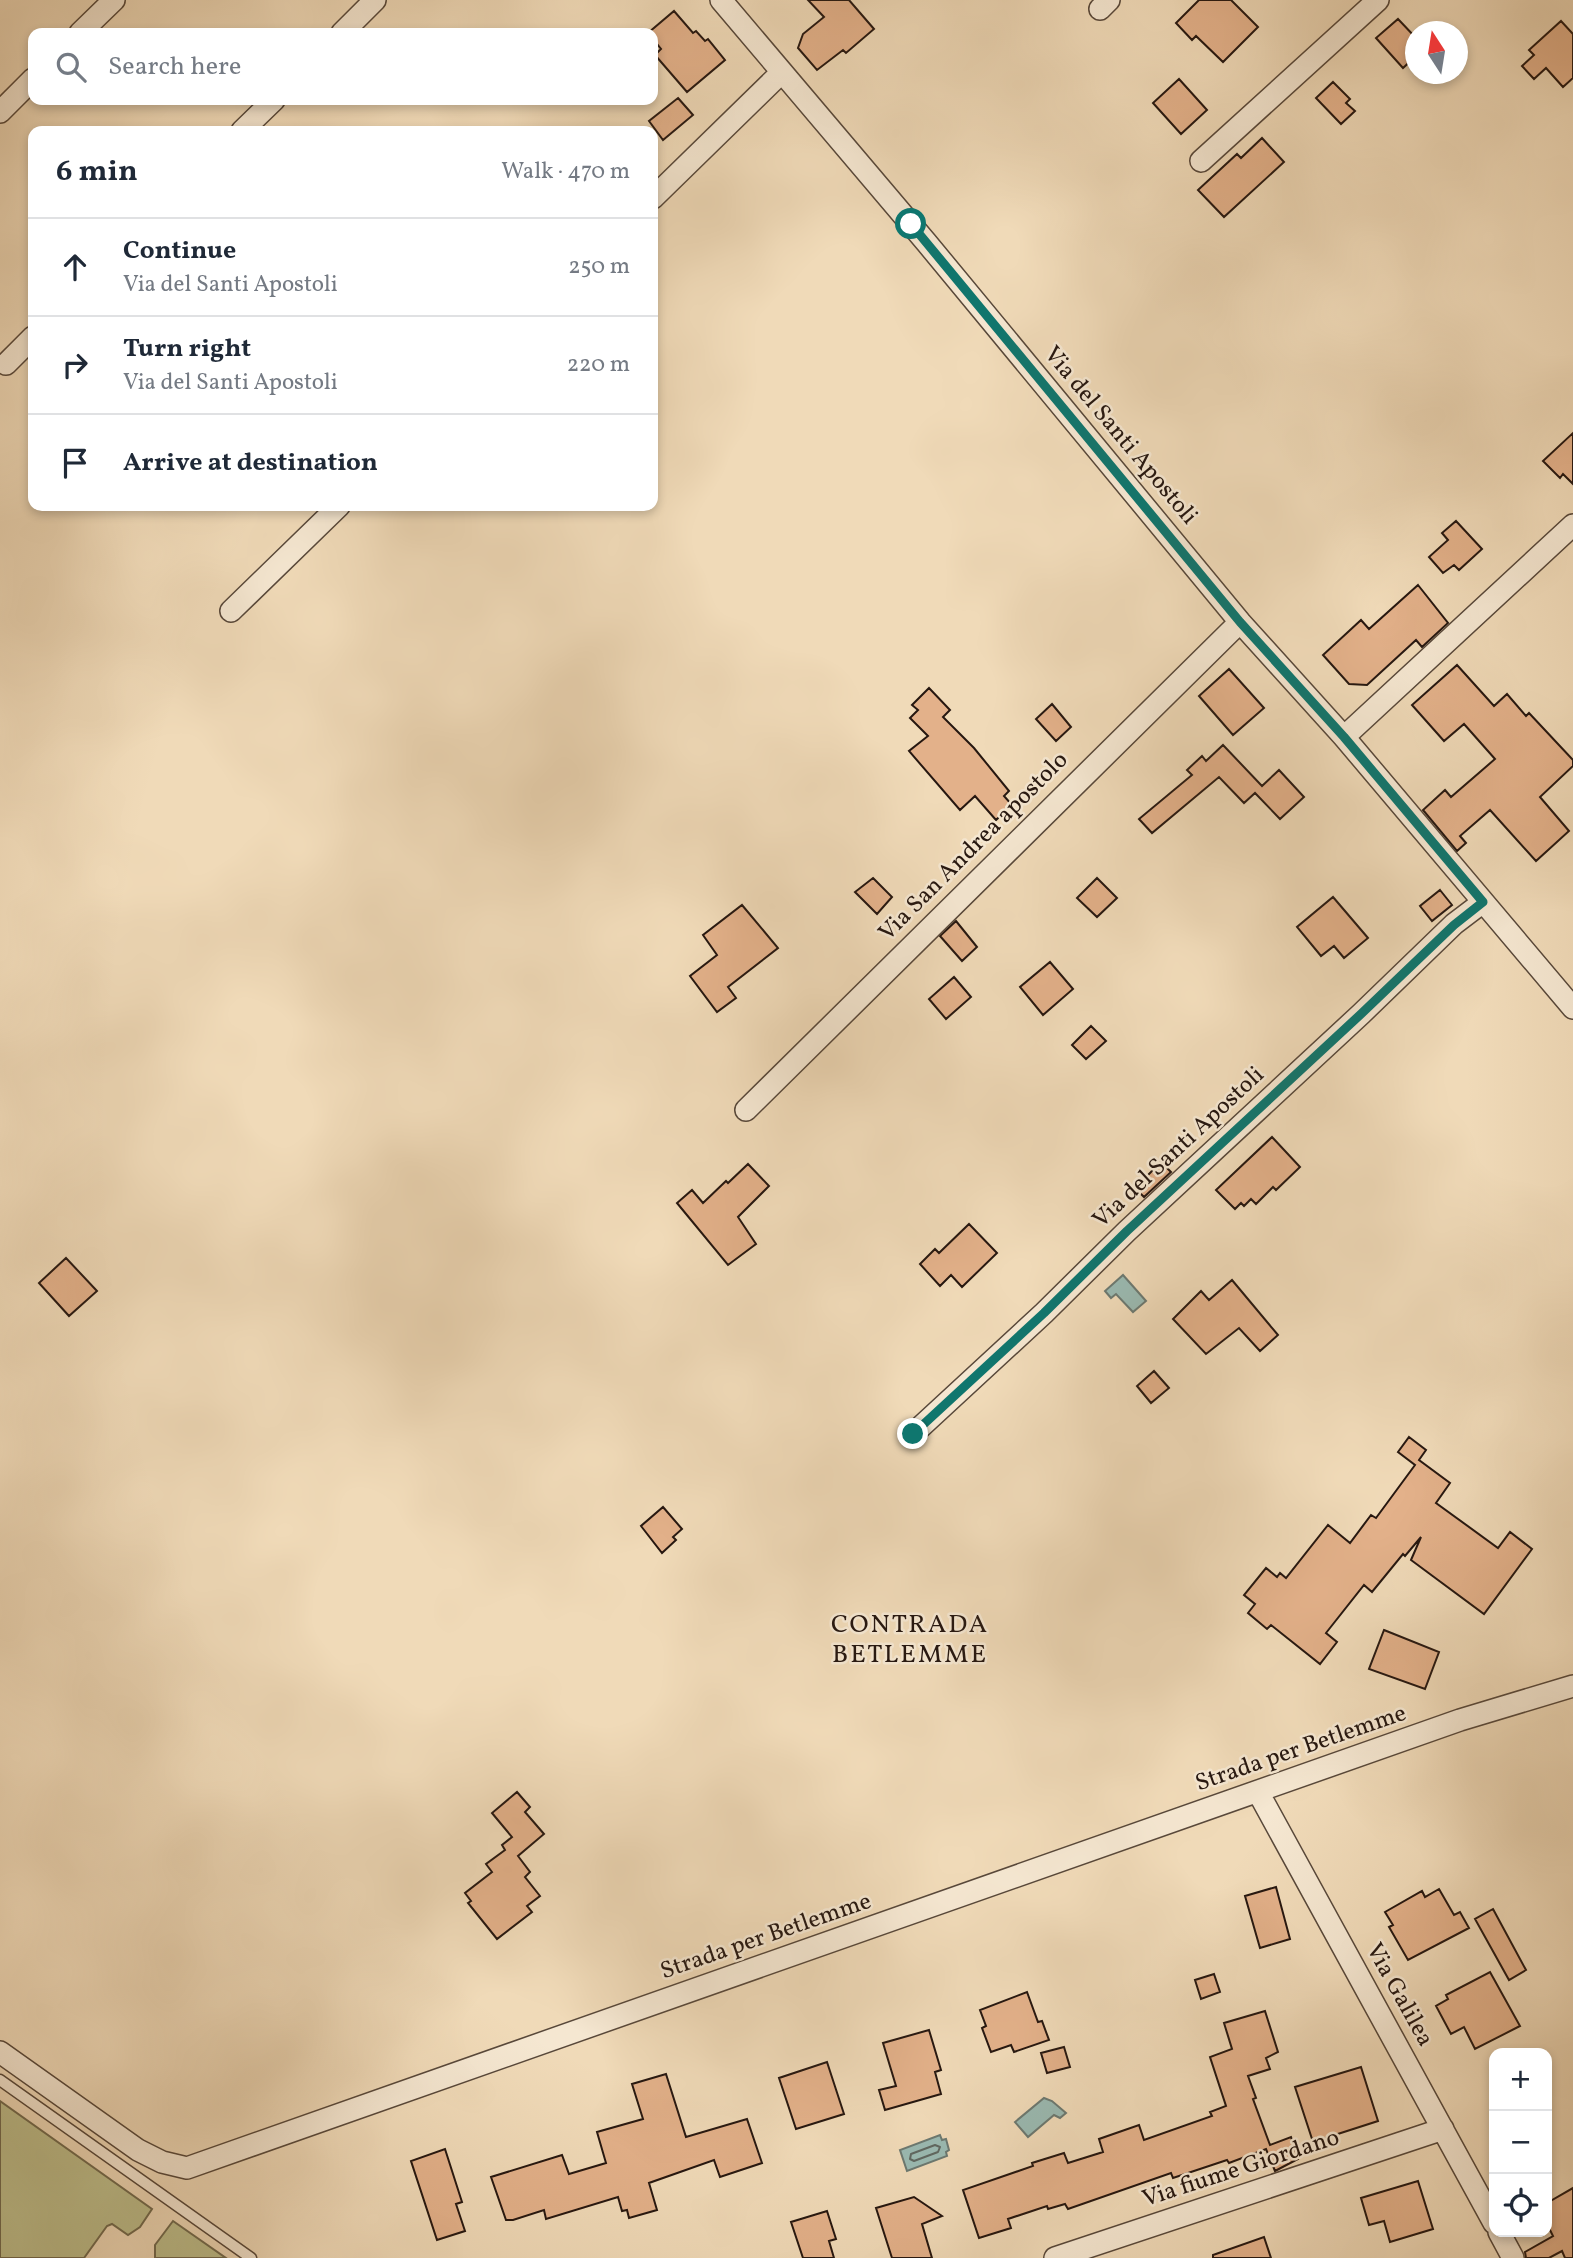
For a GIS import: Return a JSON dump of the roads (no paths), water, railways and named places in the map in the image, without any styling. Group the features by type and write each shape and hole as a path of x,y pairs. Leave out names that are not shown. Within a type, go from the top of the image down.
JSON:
{"street":[{"path":"85,28 114,0"},
{"path":"347,28 375,0"},
{"name":"Via del Santi Apostoli","path":"721,0 1240,622 1344,737 1573,1008"},
{"path":"1201,161 1378,0"},
{"path":"658,193 782,72"},
{"path":"0,112 28,84"},
{"path":"247,126 269,105"},
{"path":"6,364 28,342"},
{"path":"231,611 333,511"},
{"path":"1344,737 1573,525"},
{"name":"Via San Andrea apostolo","path":"746,1110 1240,622"},
{"name":"Via del Santi Apostoli","path":"913,1434 1454,925 1483,902"},
{"name":"Strada per Betlemme","path":"0,2052 138,2150 162,2162 187,2168 1460,1720 1573,1686"},
{"name":"Via Galilea","path":"1258,1792 1489,2214"},
{"name":"Via fiume Giordano","path":"1055,2258 1443,2129"},
{"path":"1502,2237 1513,2258"}],"lane":[{"path":"0,2080 251,2258"}],"water":[{"path":"1123,1275 1146,1301 1133,1312 1116,1294 1111,1298 1105,1291"},
{"path":"1044,2098 1066,2113 1060,2118 1054,2115 1028,2137 1015,2122"},
{"path":"940,2135 942,2140 946,2139 949,2150 946,2152 947,2156 907,2171 900,2150"}],"district":[{"name":"CONTRADA BETLEMME","path":"910,1640"}]}
